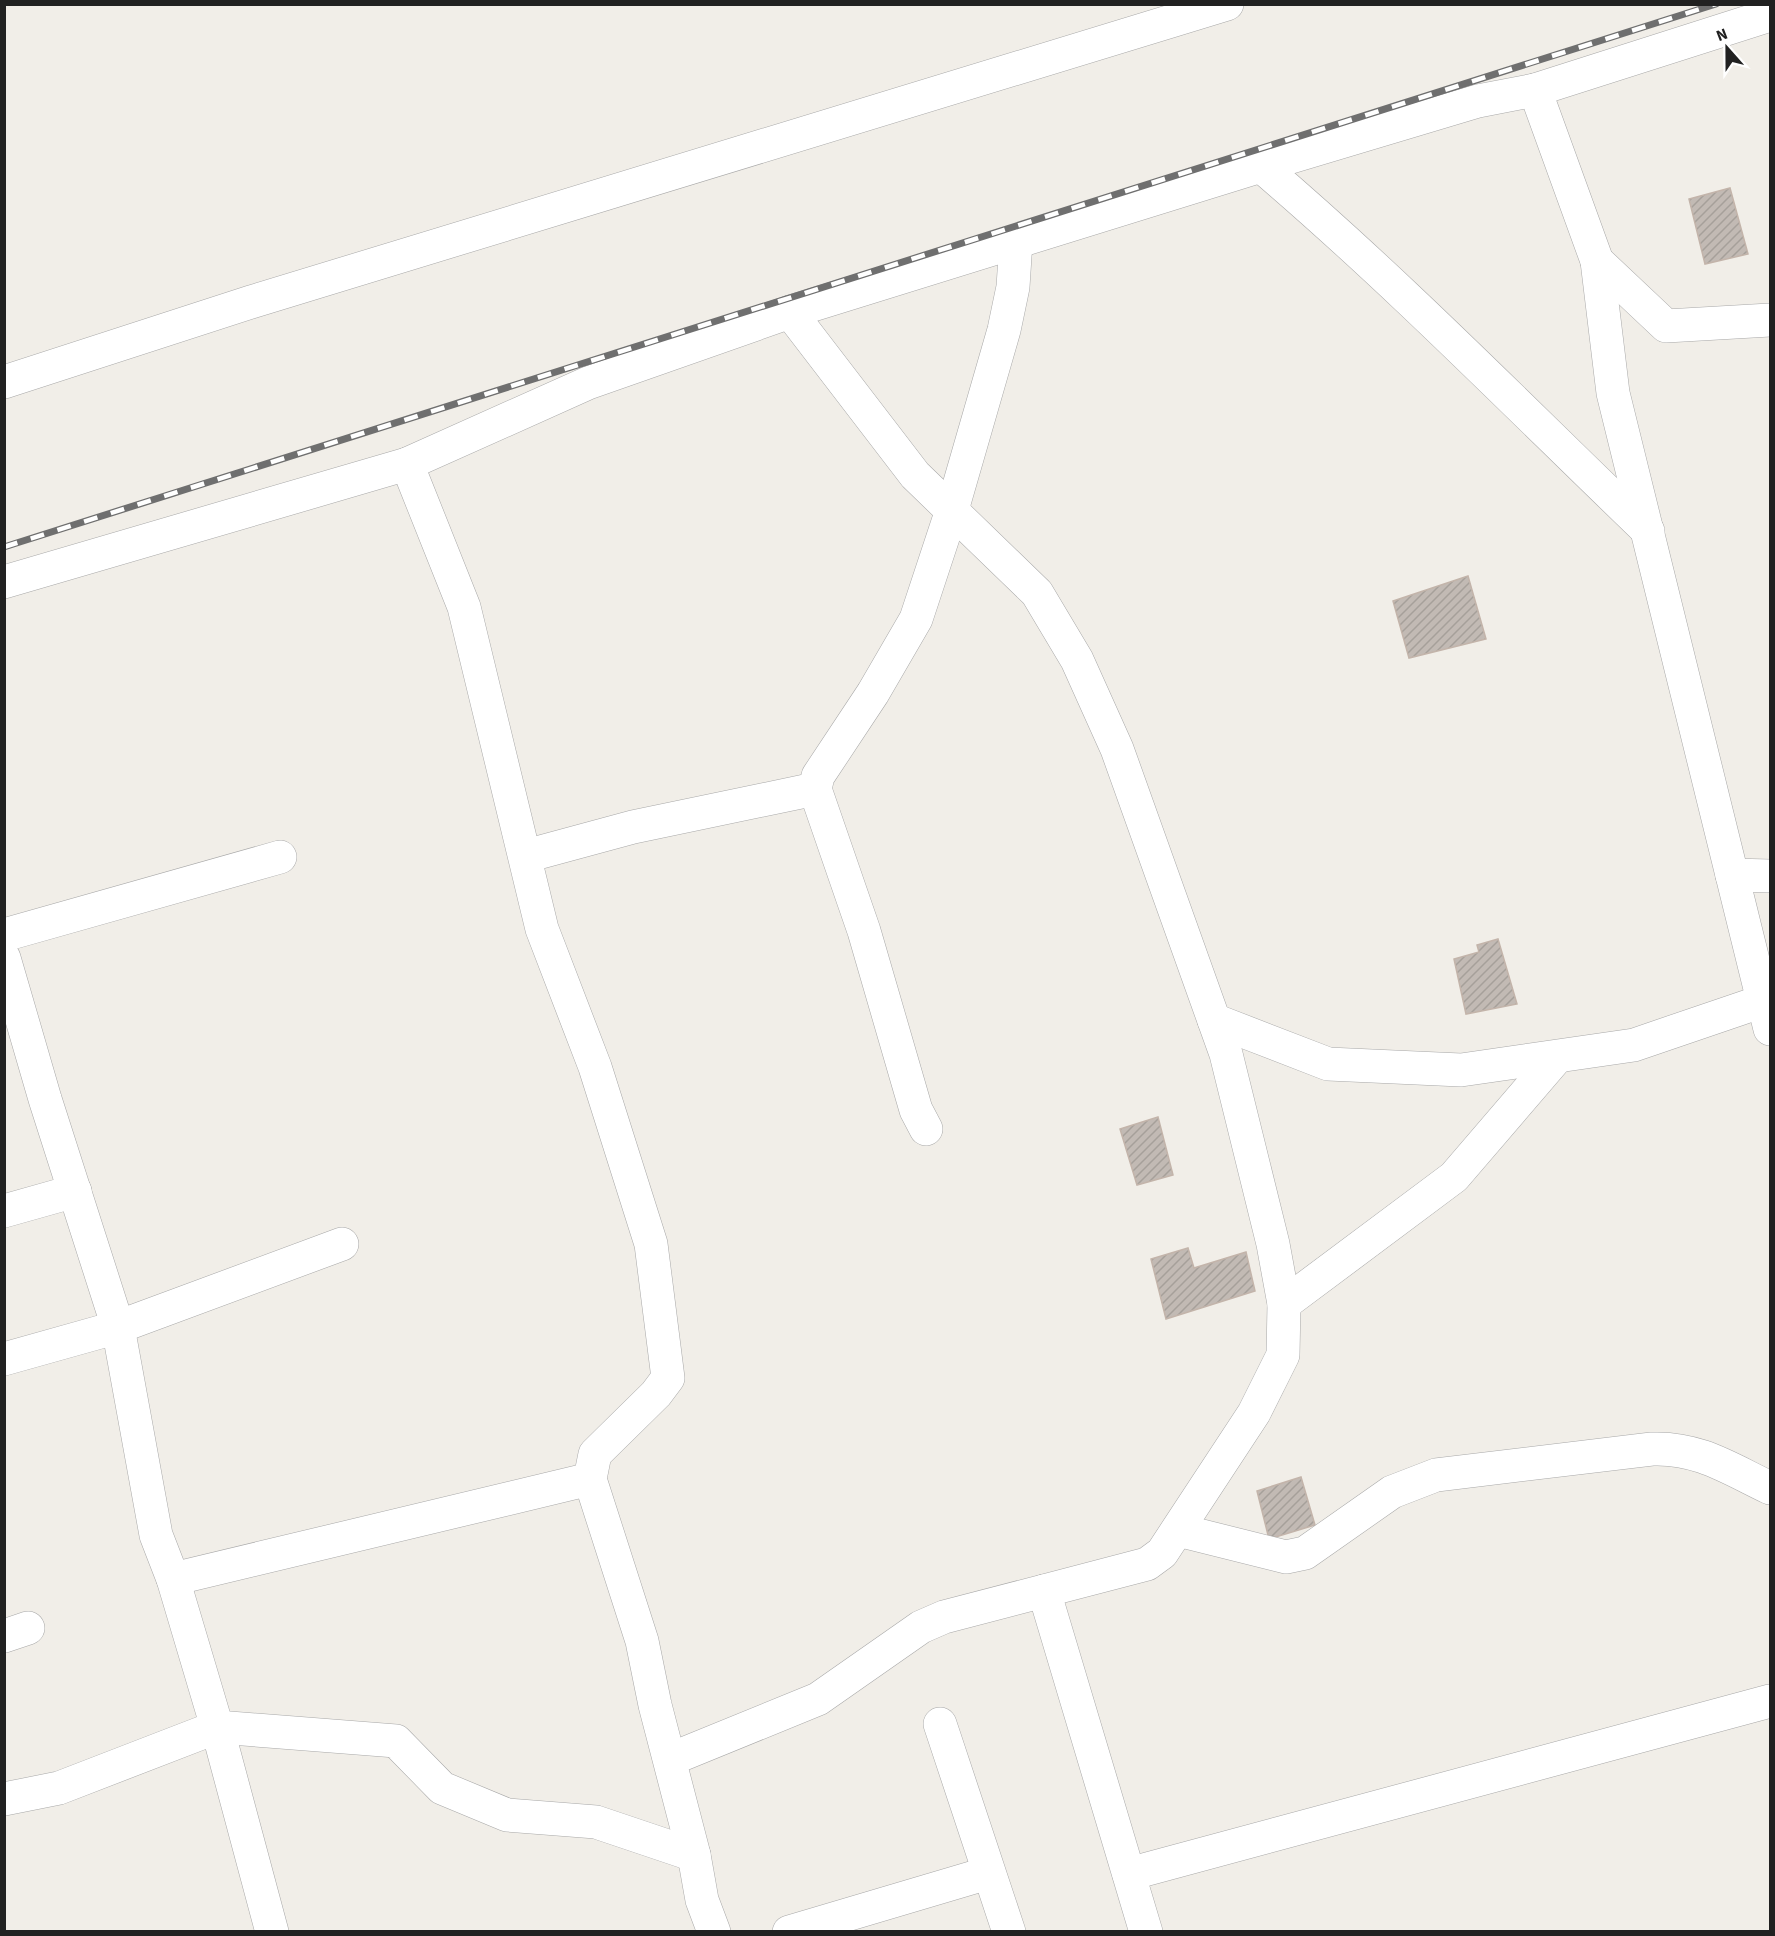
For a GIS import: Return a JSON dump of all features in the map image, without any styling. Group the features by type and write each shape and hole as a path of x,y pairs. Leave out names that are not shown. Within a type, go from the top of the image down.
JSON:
{"street":[{"path":"4,382 251,302 1227,4"},
{"path":"4,582 407,464 588,383 790,312 1478,101 1535,90 1770,15"},
{"path":"1214,1020 1328,1064 1461,1070 1634,1045 1767,1015 1613,393 1597,261 1535,90"},
{"path":"1261,166 1316,213 1422,313 1648,532"},
{"path":"926,1129 916,1110 864,931 815,789 818,776 873,693 916,619 952,510 1004,330 1013,287 1016,241"},
{"path":"1597,261 1666,326 1770,320"},
{"path":"671,1759 818,1699 921,1627 944,1617 1147,1564 1162,1553 1254,1413 1282,1356 1284,1304 1273,1244 1232,1076 1117,749 1077,660 1037,593 915,475 790,312"},
{"path":"407,464 464,607 526,855 542,929 595,1067 651,1244 668,1378 656,1394 595,1454 590,1479 642,1641 655,1705 671,1759 694,1855 702,1900 714,1932"},
{"path":"526,855 633,827 815,789"},
{"path":"4,935 280,857"},
{"path":"1732,875 1770,876"},
{"path":"4,958 118,1327 156,1535 173,1579 217,1726 272,1932"},
{"path":"1284,1304 1454,1177 1557,1057"},
{"path":"4,1210 75,1191"},
{"path":"4,1359 118,1327 342,1244"},
{"path":"1178,1530 1286,1557 1305,1553 1392,1492 1437,1475 1652,1449 1676,1448 1704,1456 1770,1488"},
{"path":"173,1579 590,1479"},
{"path":"1044,1591 1146,1932"},
{"path":"1129,1874 1770,1701"},
{"path":"940,1724 1009,1932"},
{"path":"4,1799 59,1788 217,1726 396,1741 442,1788 507,1815 596,1822 694,1855"},
{"path":"789,1932 869,1921 988,1873"}],"building":[{"path":"1730,188 1748,254 1705,264 1689,199"},
{"path":"1468,576 1486,639 1409,658 1393,601"},
{"path":"1498,939 1517,1004 1466,1014 1454,959 1479,952 1477,945"},
{"path":"1158,1117 1173,1175 1137,1185 1120,1129"},
{"path":"1188,1248 1194,1268 1246,1252 1255,1291 1166,1319 1151,1259"},
{"path":"1301,1477 1315,1525 1269,1539 1257,1491"}],"railway":[{"path":"4,547 1716,4"}]}
